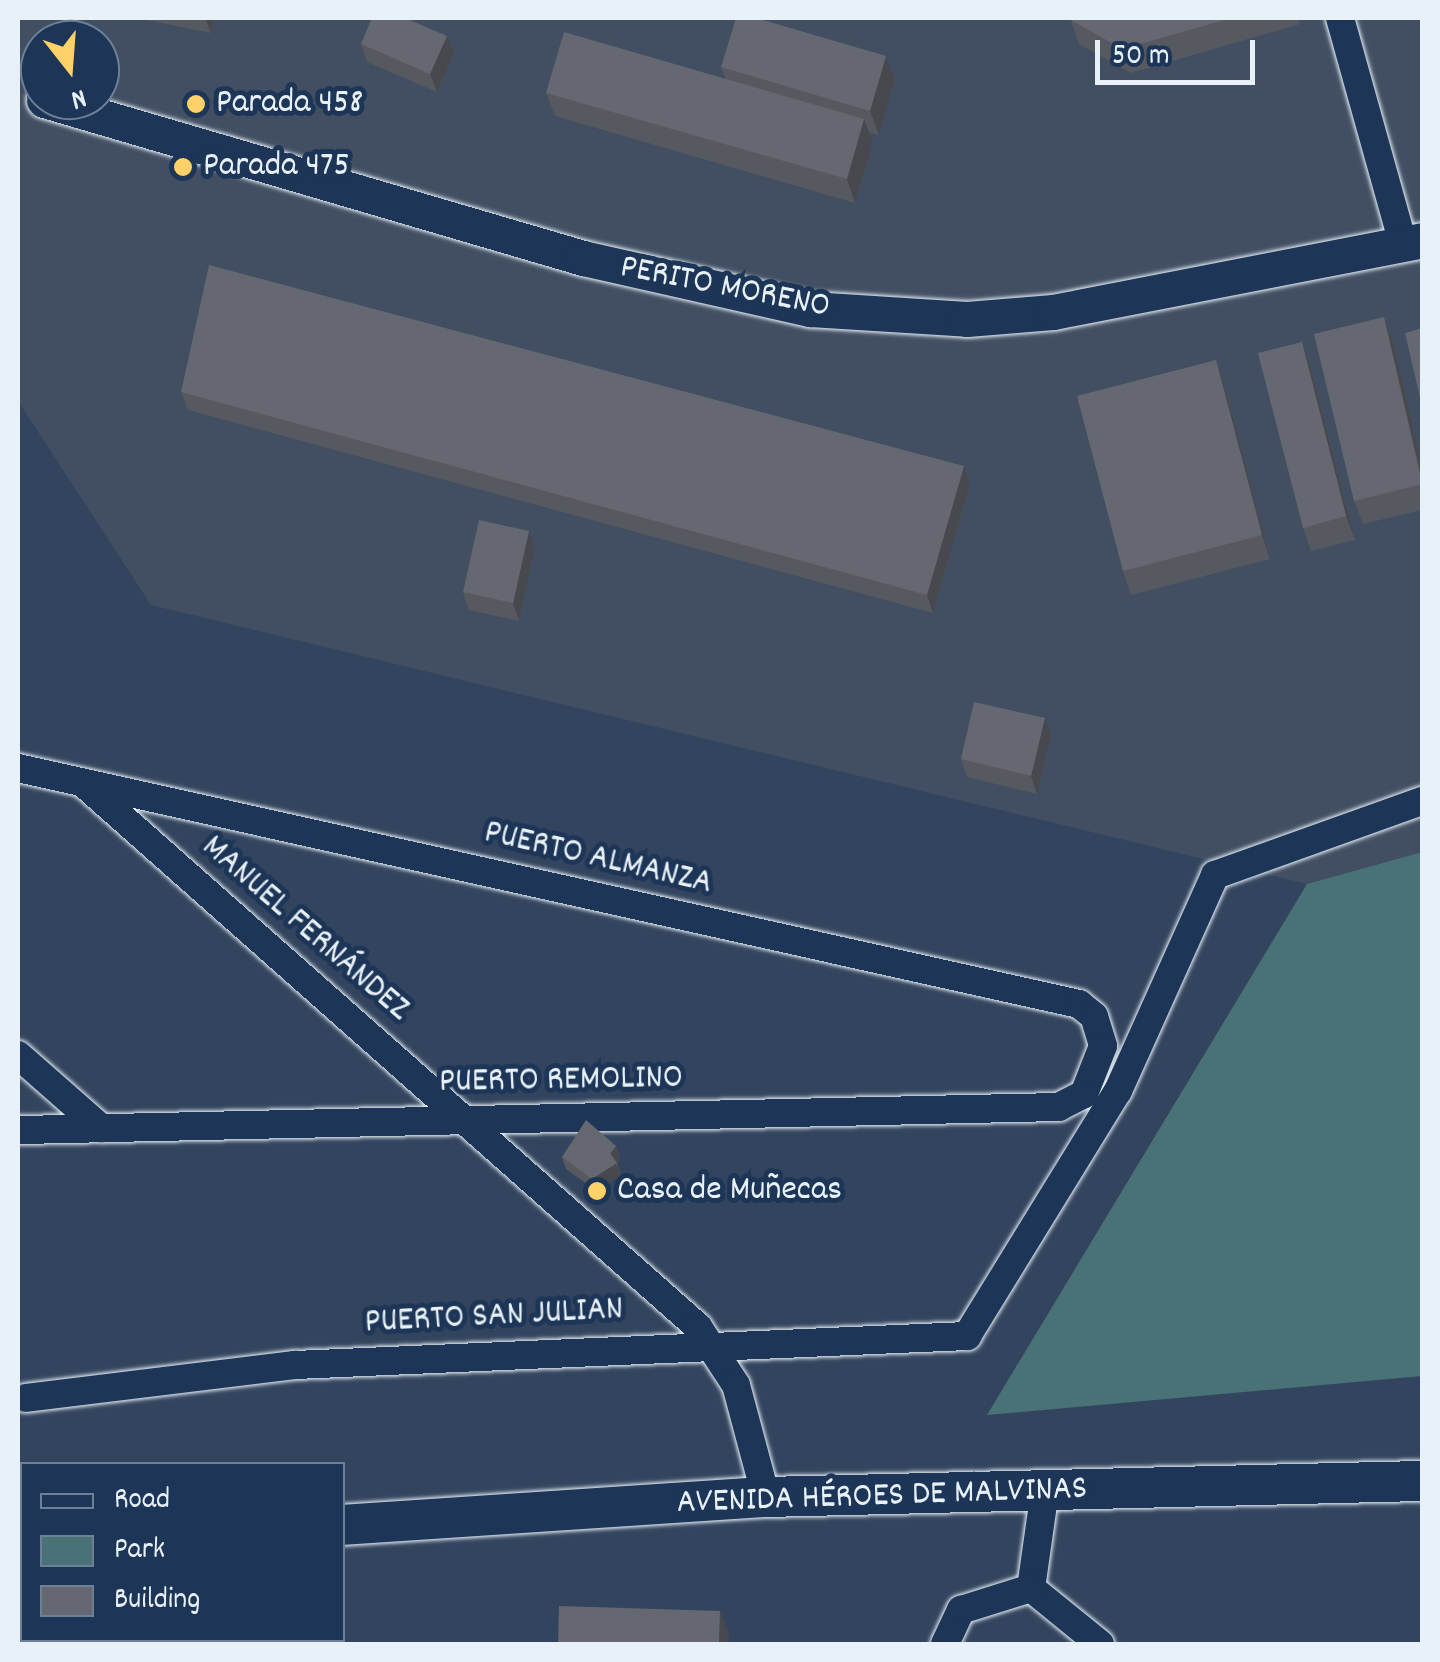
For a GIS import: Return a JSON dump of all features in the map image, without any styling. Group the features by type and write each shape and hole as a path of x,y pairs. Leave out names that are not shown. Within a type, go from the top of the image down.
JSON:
{"highway":[{"name":"AVENIDA HÉROES DE MALVINAS","path":"345,1524 766,1497 1422,1481"}],"main road":[{"name":"PERITO MORENO","path":"113,120 582,258 810,309 967,319 1053,312 1413,242"}],"street":[{"path":"1340,18 1413,242"},
{"name":"PUERTO ALMANZA","path":"18,768 1079,1004 1101,1028 1094,1079"},
{"name":"MANUEL FERNÁNDEZ","path":"82,782 715,1345 736,1385 766,1497"},
{"name":"PUERTO SAN JULIAN","path":"26,1398 295,1365 967,1336 1118,1091 1215,875 1422,802"},
{"path":"18,1055 101,1128"},
{"name":"PUERTO REMOLINO","path":"18,1130 1059,1107 1075,1103 1094,1079"},
{"path":"1031,1588 1045,1490"},
{"path":"945,1644 961,1610 1031,1588"},
{"path":"1031,1588 1100,1644"}],"shaded area":[{"path":"18,18 1422,18 1422,852 1307,884 151,605 18,401"}],"green space":[{"path":"1422,852 1422,1376 987,1415 1307,884"}],"building":[{"path":"372,18 405,18 447,36 430,74 361,44"},
{"path":"736,18 756,18 886,56 870,111 721,67"},
{"path":"1070,18 1232,18 1122,49"},
{"path":"564,32 864,119 847,179 546,93"},
{"path":"209,265 964,466 927,595 181,392"},
{"path":"1384,317 1422,484 1354,501 1314,334"},
{"path":"1422,328 1422,406 1405,333"},
{"path":"1302,342 1346,516 1303,528 1258,353"},
{"path":"1216,360 1262,535 1123,571 1077,396"},
{"path":"479,520 529,531 513,603 463,592"},
{"path":"974,702 1045,718 1031,776 961,759"},
{"path":"586,1120 616,1146 610,1153 617,1163 592,1179 562,1157"},
{"path":"559,1606 720,1611 719,1644 558,1644"}],"place":[{"name":"Parada 458","path":"196,104"},
{"name":"Parada 475","path":"183,167"},
{"name":"Casa de Muñecas","path":"597,1191"}]}
